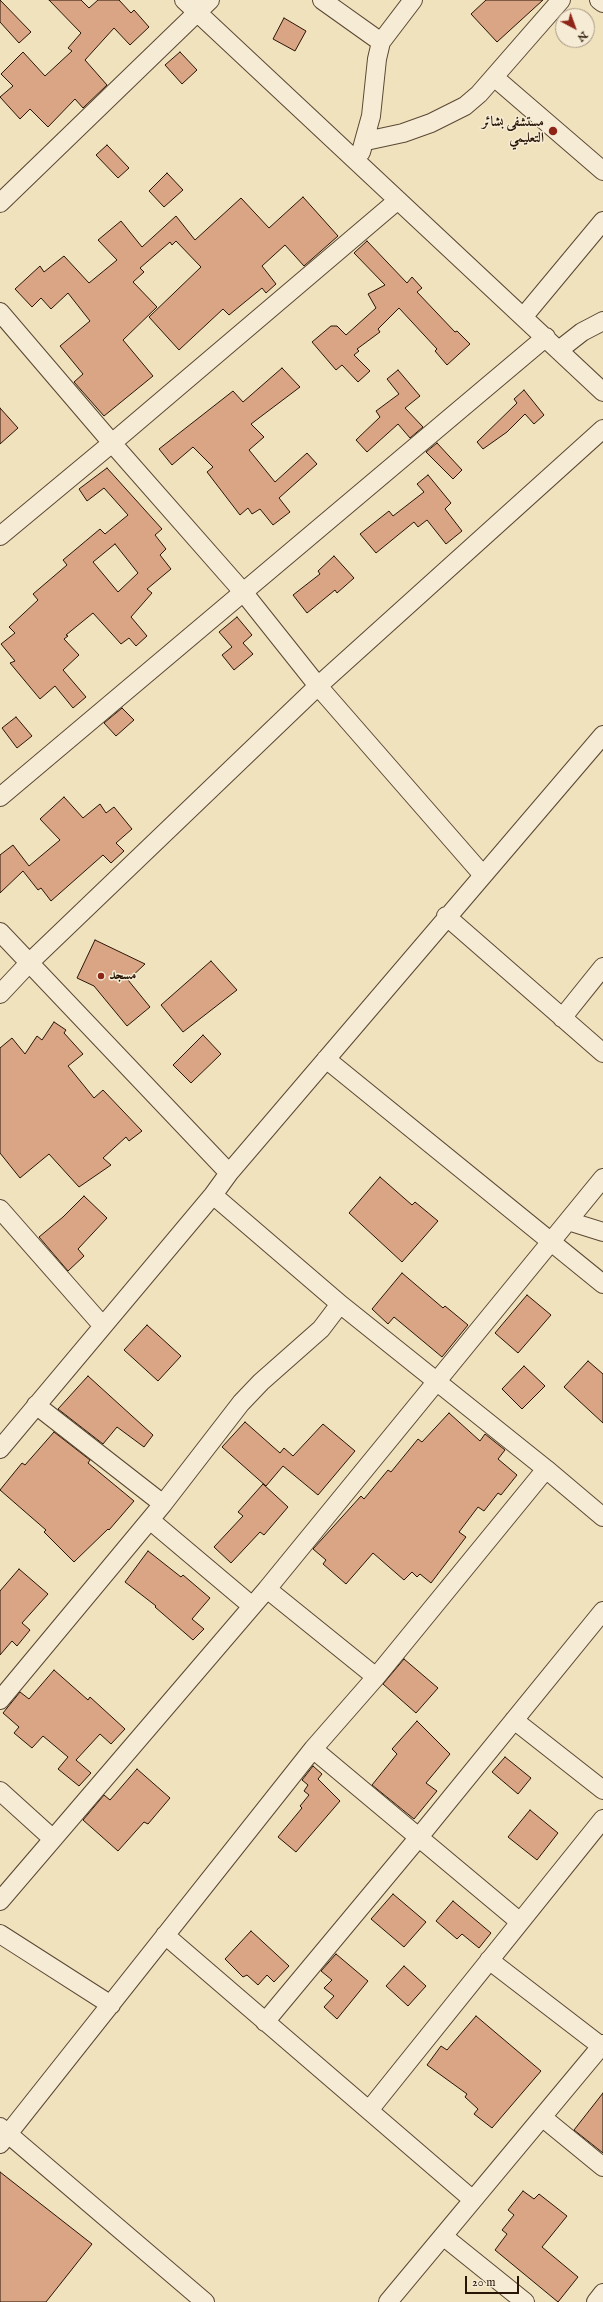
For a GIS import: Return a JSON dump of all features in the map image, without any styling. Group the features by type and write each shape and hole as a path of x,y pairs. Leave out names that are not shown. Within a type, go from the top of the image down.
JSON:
{"street":[{"path":"184,0 524,316 603,392"},
{"path":"0,203 210,0"},
{"path":"322,0 381,42"},
{"path":"358,161 366,142 371,116 377,59 381,42 413,0"},
{"path":"366,142 404,133 452,113 475,98 561,0"},
{"path":"599,0 603,3"},
{"path":"494,77 603,171"},
{"path":"0,536 398,200"},
{"path":"524,316 603,221"},
{"path":"0,312 112,443 244,592 318,686 482,874"},
{"path":"559,350 582,332 603,321"},
{"path":"0,797 546,337"},
{"path":"0,994 30,962 318,686 603,429"},
{"path":"0,1449 326,1058 482,874 603,735"},
{"path":"446,916 603,1053"},
{"path":"0,932 229,1173"},
{"path":"562,1018 603,967"},
{"path":"326,1058 603,1284"},
{"path":"0,1901 267,1589 603,1178"},
{"path":"213,1194 340,1304 546,1469 603,1517"},
{"path":"0,1209 102,1325"},
{"path":"568,1221 603,1232"},
{"path":"0,1700 163,1504 241,1403 261,1382 316,1333 340,1304"},
{"path":"36,1405 163,1504"},
{"path":"205,2302 3,2135 111,2005 313,1749 376,1677 546,1469"},
{"path":"150,1520 252,1606"},
{"path":"267,1589 376,1677"},
{"path":"265,2022 420,1837 603,1611"},
{"path":"514,1720 603,1790"},
{"path":"313,1749 520,1922"},
{"path":"0,1791 53,1839"},
{"path":"370,2109 520,1922 600,1830"},
{"path":"0,1934 111,2005"},
{"path":"165,1935 265,2022 370,2109 473,2200"},
{"path":"388,2302 602,2045 489,1960"},
{"path":"542,2117 603,2167"},
{"path":"443,2236 525,2302"},
{"path":"596,2302 603,2293"}],"building":[{"path":"0,0 31,32 19,43 0,22"},
{"path":"49,0 81,0 89,8 98,0 119,0 131,13 134,10 149,27 130,45 114,28 85,60 107,85 83,108 75,99 48,127 30,109 20,119 0,97 13,86 1,74 23,52 45,76 72,51 68,48 81,33"},
{"path":"486,0 543,0 497,42 471,14"},
{"path":"284,18 306,31 295,51 273,39"},
{"path":"180,52 197,70 182,84 165,65"},
{"path":"107,145 129,168 118,178 96,155"},
{"path":"167,173 183,190 164,207 149,191"},
{"path":"303,197 338,236 304,266 285,245 262,266 276,284 266,293 262,288 229,315 223,309 179,350 149,317 201,267 176,241 172,245 170,242 140,268 144,272 133,282 157,307 123,340 153,376 104,416 74,382 83,374 60,346 90,321 68,293 51,309 41,298 32,307 15,289 40,266 44,272 64,256 89,283 117,260 98,240 121,221 142,247 176,216 195,240 241,198 269,228"},
{"path":"367,241 407,283 412,277 422,288 417,292 455,332 457,331 470,344 447,365 435,351 437,349 399,308 378,329 380,332 357,349 359,351 354,355 370,371 358,382 342,365 336,370 312,342 331,326 337,326 346,335 376,308 368,294 385,285 354,253"},
{"path":"282,368 300,387 251,424 264,437 249,450 275,482 307,453 317,464 279,498 290,512 273,525 260,509 252,514 248,508 240,515 207,472 213,467 193,447 172,465 159,449 233,391 243,402"},
{"path":"398,370 420,396 405,408 423,427 410,438 398,424 367,452 356,440 380,417 376,411 399,394 387,379"},
{"path":"524,390 544,415 534,424 525,414 507,432 483,449 477,442 517,403 514,399"},
{"path":"0,408 18,428 0,444"},
{"path":"437,443 462,470 453,479 426,452"},
{"path":"107,468 162,529 155,535 166,549 160,555 171,569 147,589 152,593 131,617 147,636 136,646 129,638 121,644 93,613 66,635 68,636 64,639 79,655 63,670 86,697 73,708 55,686 40,699 10,663 15,661 1,644 15,633 9,627 38,600 33,594 67,565 63,560 100,529 105,534 128,515 104,488 87,501 79,489","holes":["115,544 138,573 118,592 93,562"]},
{"path":"428,475 451,503 445,509 462,531 446,544 427,520 418,527 414,522 376,553 360,534 389,511 393,516 424,492 417,484"},
{"path":"334,556 354,578 337,593 335,590 307,613 293,595 320,574 318,571"},
{"path":"237,617 252,635 243,643 253,654 234,670 222,655 232,647 219,632"},
{"path":"122,708 134,720 116,736 104,723"},
{"path":"16,717 32,736 17,748 2,728"},
{"path":"64,797 83,818 100,804 106,813 114,807 132,829 116,843 124,851 111,863 103,855 51,901 41,888 38,890 23,871 0,893 0,855 13,845 29,866 60,840 40,819"},
{"path":"95,940 145,964 128,980 150,1007 127,1026 94,986 77,978"},
{"path":"211,961 237,990 183,1032 161,1005"},
{"path":"54,1022 66,1030 64,1033 83,1054 68,1066 94,1098 103,1090 142,1131 129,1141 126,1137 103,1158 111,1165 79,1187 49,1154 20,1178 0,1153 0,1048 12,1038 25,1054 37,1036 42,1040"},
{"path":"203,1035 221,1054 191,1083 173,1065"},
{"path":"380,1177 412,1205 415,1202 438,1221 402,1262 349,1213"},
{"path":"84,1196 107,1218 78,1249 84,1256 68,1271 39,1237 63,1217"},
{"path":"402,1273 443,1308 445,1306 468,1325 442,1357 394,1317 388,1324 372,1309"},
{"path":"527,1295 551,1315 518,1353 495,1333"},
{"path":"147,1325 181,1356 158,1381 124,1350"},
{"path":"588,1361 603,1374 603,1423 564,1387"},
{"path":"524,1366 545,1386 522,1409 502,1389"},
{"path":"88,1376 153,1435 144,1447 117,1427 103,1444 58,1409"},
{"path":"449,1413 480,1441 485,1434 505,1450 498,1459 517,1475 501,1495 498,1493 484,1511 478,1507 459,1532 466,1537 431,1583 420,1574 417,1577 412,1572 404,1580 373,1553 346,1584 323,1564 326,1560 313,1549 361,1496 364,1499 388,1470 391,1472 418,1439 422,1442"},
{"path":"245,1422 280,1453 284,1448 293,1456 323,1424 355,1451 318,1495 283,1466 266,1486 222,1447"},
{"path":"54,1432 90,1460 88,1463 134,1501 109,1530 108,1529 74,1562 44,1532 46,1530 0,1490 22,1463 25,1465"},
{"path":"263,1484 288,1507 264,1535 260,1532 231,1563 214,1547 243,1516 238,1512"},
{"path":"148,1551 181,1577 183,1575 210,1598 192,1619 204,1629 193,1640 155,1607 156,1606 125,1582"},
{"path":"19,1569 48,1594 22,1623 30,1630 17,1646 12,1641 0,1655 0,1591"},
{"path":"404,1659 438,1688 416,1713 383,1684"},
{"path":"54,1670 88,1700 90,1697 125,1729 111,1744 100,1734 76,1760 91,1773 79,1786 58,1769 68,1757 43,1736 32,1748 14,1733 19,1727 3,1713 20,1692 29,1699"},
{"path":"417,1721 450,1754 426,1783 437,1791 414,1819 372,1785 397,1754 392,1749"},
{"path":"505,1757 531,1778 518,1794 492,1772"},
{"path":"313,1766 322,1774 318,1779 340,1801 296,1852 278,1837 302,1808 300,1806 309,1795 304,1791 308,1785 302,1780"},
{"path":"137,1769 170,1798 148,1824 144,1822 118,1851 83,1820 104,1795 110,1800"},
{"path":"530,1810 558,1833 537,1860 508,1837"},
{"path":"393,1894 426,1922 404,1947 371,1919"},
{"path":"453,1901 491,1933 479,1948 462,1934 457,1939 436,1921"},
{"path":"251,1931 289,1966 274,1982 267,1975 258,1985 247,1975 243,1977 225,1959"},
{"path":"336,1954 368,1981 337,2019 324,2007 334,1996 324,1988 332,1980 321,1971"},
{"path":"404,1966 426,1986 408,2006 386,1986"},
{"path":"476,2016 541,2071 492,2128 474,2114 478,2109 465,2097 467,2094 427,2065 441,2046 447,2050"},
{"path":"603,2093 603,2153 574,2130"},
{"path":"0,2172 92,2244 46,2302 0,2302"},
{"path":"523,2191 534,2199 539,2194 567,2216 542,2247 578,2277 558,2302 495,2250 507,2234 502,2230 514,2215 508,2210"}],"place":[{"name":"مستشفى بشائر التعليمي","path":"553,131"},
{"name":"مسجد","path":"101,976"}]}
